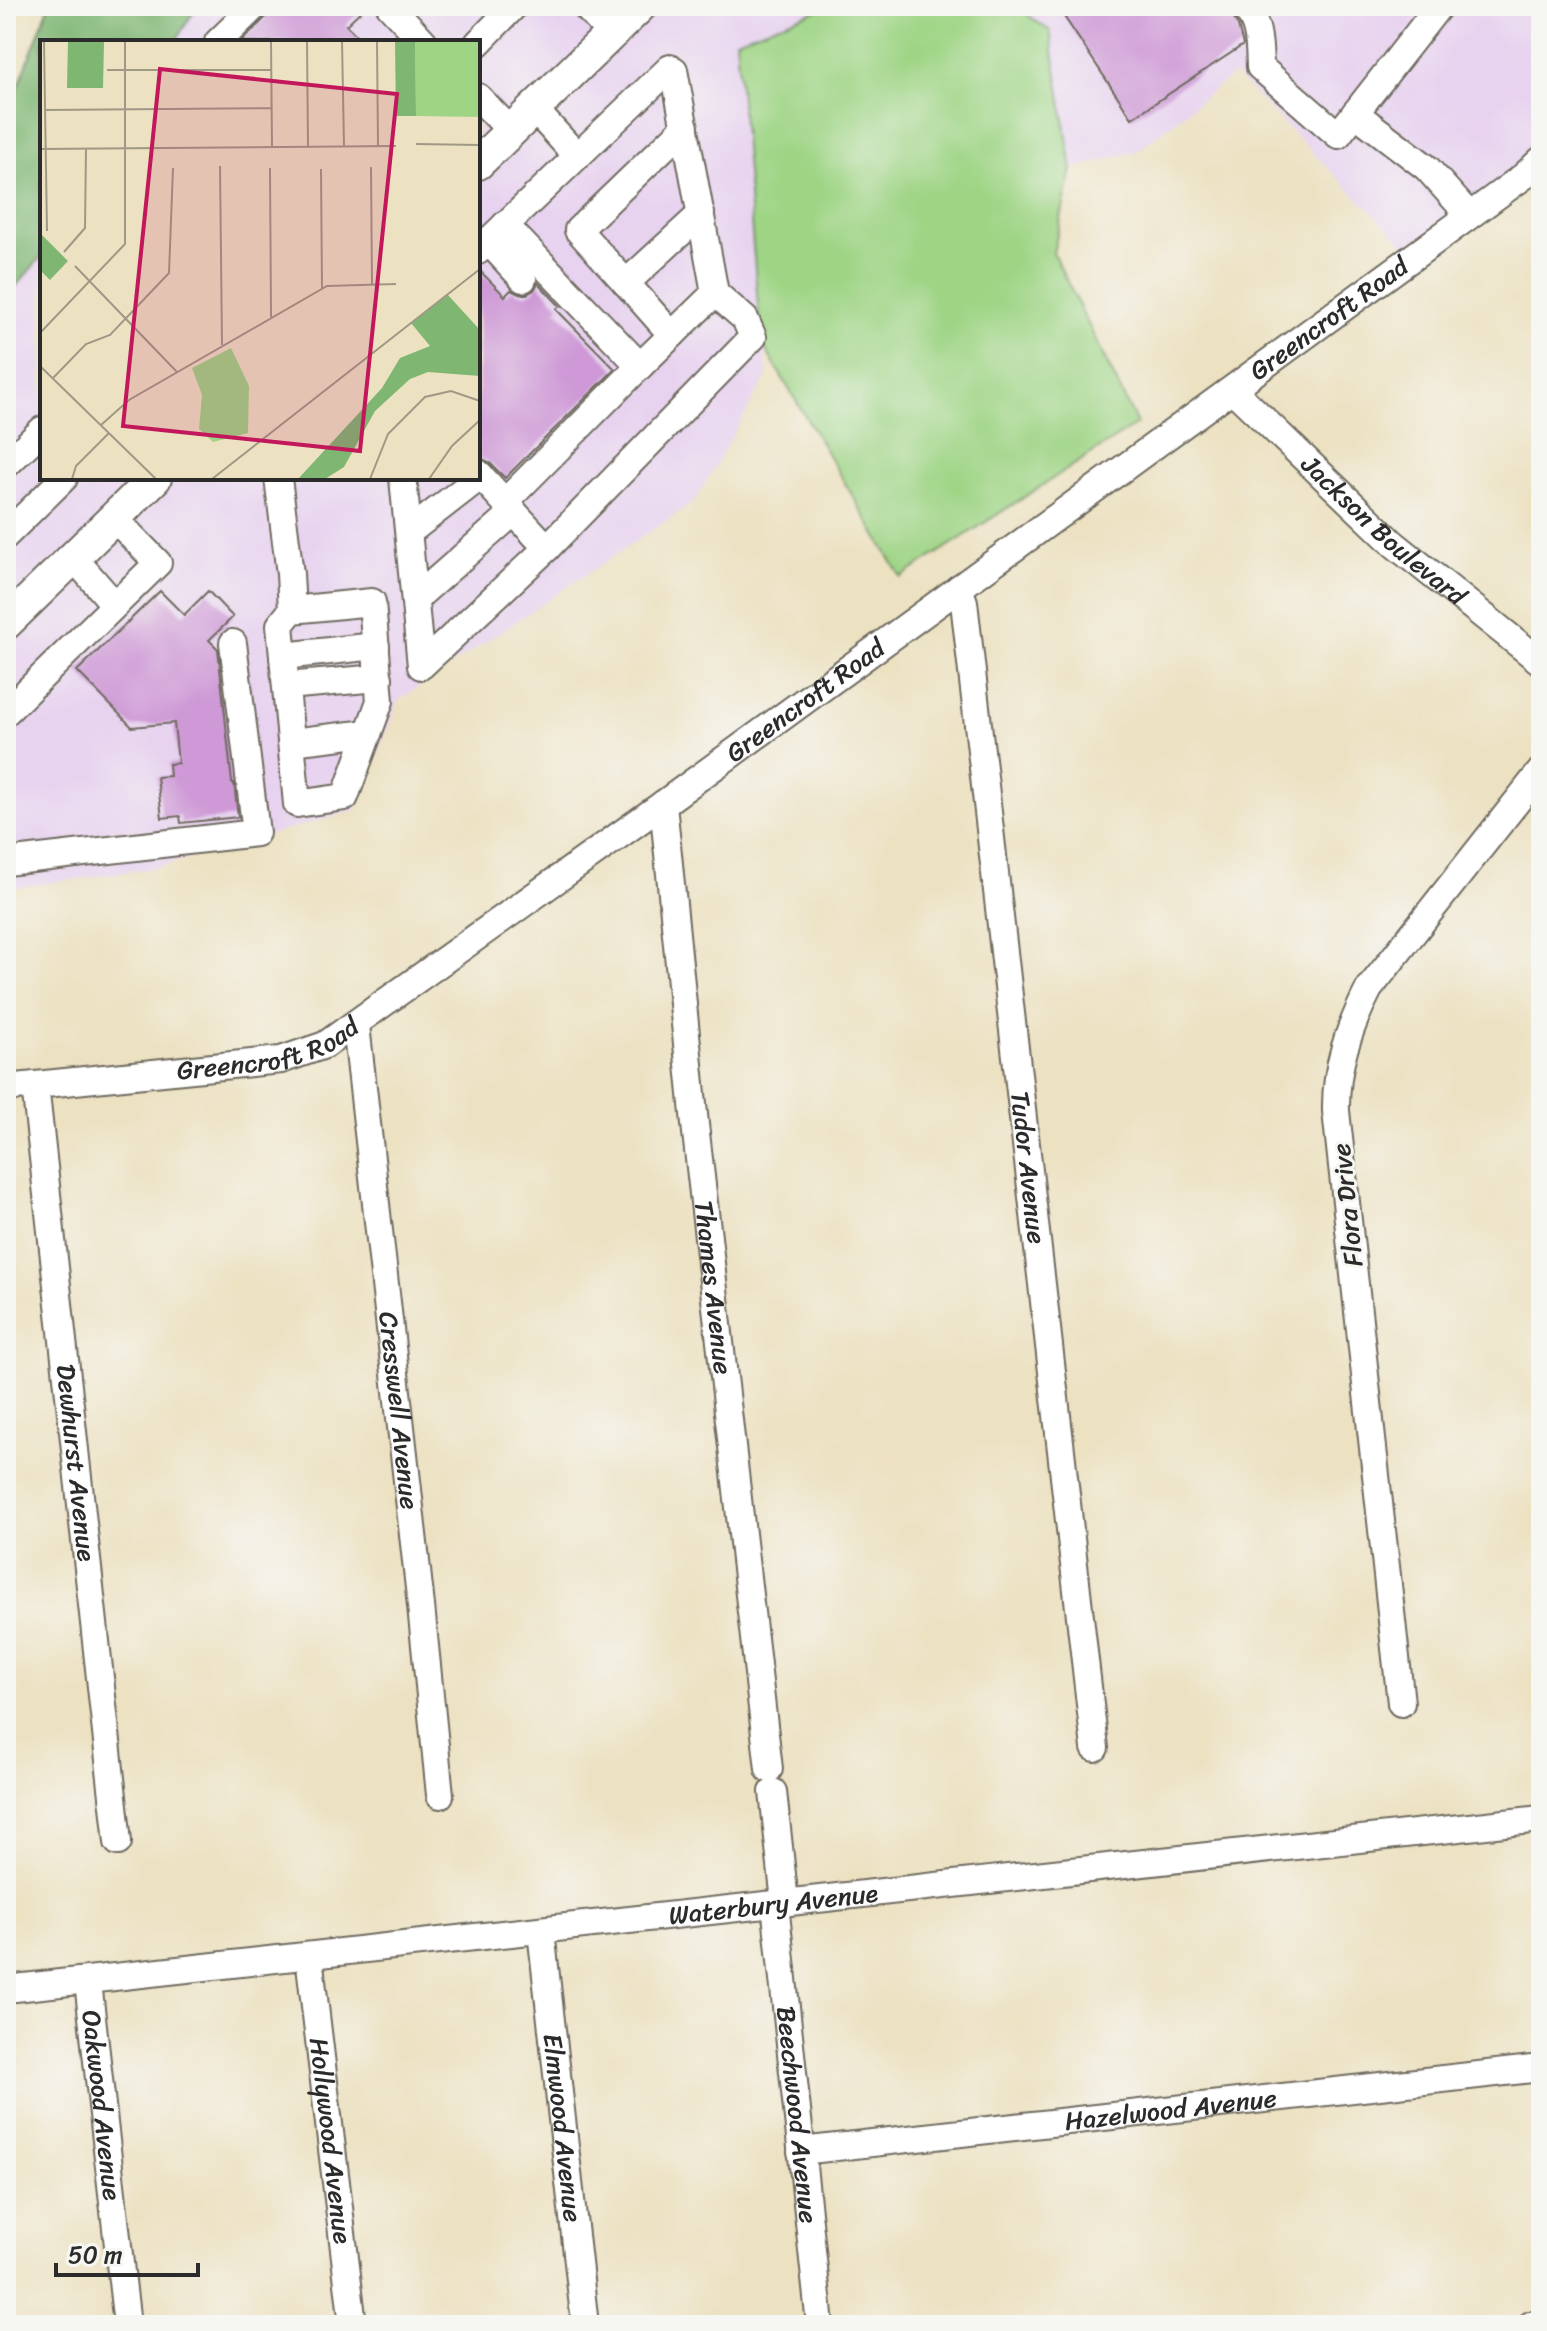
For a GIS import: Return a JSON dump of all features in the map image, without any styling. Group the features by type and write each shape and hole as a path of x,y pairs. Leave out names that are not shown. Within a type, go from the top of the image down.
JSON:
{"main road":[{"path":"480,161 640,6"},
{"path":"6,623 153,480"}],"street":[{"path":"220,40 255,6"},
{"path":"390,6 422,40"},
{"path":"480,41 514,6"},
{"path":"585,6 611,34"},
{"path":"1243,6 1250,13 1259,35 1260,67 1338,135 1439,6"},
{"path":"403,480 421,666 547,548 753,337 745,319 715,293 674,70 670,68 490,239"},
{"path":"480,99 511,131"},
{"path":"533,108 577,156"},
{"path":"1355,113 1427,168 1469,215"},
{"path":"672,335 578,230 685,127"},
{"name":"Greencroft Road","path":"6,1088 281,1060 325,1045 1233,390 1524,176 1541,160"},
{"path":"626,283 701,214"},
{"path":"490,239 523,279"},
{"path":"490,239 640,366"},
{"path":"415,599 509,507 640,366 715,293"},
{"name":"Jackson Boulevard","path":"1233,390 1394,544 1541,662"},
{"path":"6,465 40,432"},
{"path":"480,475 547,548"},
{"path":"6,535 62,480"},
{"path":"278,480 292,610 280,625 297,804 345,797 380,701 372,602 292,610"},
{"path":"409,532 472,480"},
{"path":"6,712 158,563 114,518"},
{"path":"74,558 114,604"},
{"name":"Tudor Avenue","path":"959,588 964,602 1095,1748"},
{"path":"6,862 256,833 233,643"},
{"path":"283,656 376,646"},
{"path":"286,686 379,678"},
{"path":"291,742 368,733"},
{"name":"Flora Drive","path":"1401,1703 1336,1111 1339,1066 1353,1019 1369,989 1541,771"},
{"name":"Thames Avenue","path":"663,804 695,1124 771,1780"},
{"name":"Cresswell Avenue","path":"356,1025 440,1795"},
{"name":"Dewhurst Avenue","path":"35,1085 118,1842"},
{"name":"Beechwood Avenue","path":"771,1780 801,2151 820,2325"},
{"name":"Waterbury Avenue","path":"6,1989 1541,1819"},
{"name":"Elmwood Avenue","path":"541,1931 585,2325"},
{"name":"Hollywood Avenue","path":"309,1956 353,2325"},
{"name":"Oakwood Avenue","path":"88,1982 127,2325"},
{"name":"Hazelwood Avenue","path":"801,2151 1541,2068"},
{"path":"1531,2325 1541,2324"}],"shaded area":[{"path":"197,6 829,6 736,40 767,376 694,502 399,700 356,810 154,868 6,889 6,298 40,258 40,480 480,480 480,40 176,40"},
{"path":"1015,6 1541,6 1541,160 1415,255 1234,74 1137,151 1072,169 1050,31"}],"green space":[{"path":"49,6 197,6 176,40 40,40 40,258 6,298 6,119"},
{"path":"829,6 1015,6 1050,31 1072,169 1053,253 1137,424 901,577 761,342 736,40"}],"building":[{"path":"274,6 366,6 346,25 361,40 243,40"},
{"path":"1057,6 1227,6 1238,26 1243,45 1132,118"},
{"path":"480,271 505,296 511,290 527,294 538,283 560,306 556,309 615,369 505,478 489,462 480,458"},
{"path":"160,591 184,615 208,591 233,617 209,640 218,649 238,817 181,823 180,816 162,818 157,777 170,776 169,764 178,763 174,723 132,727 77,671"}]}
